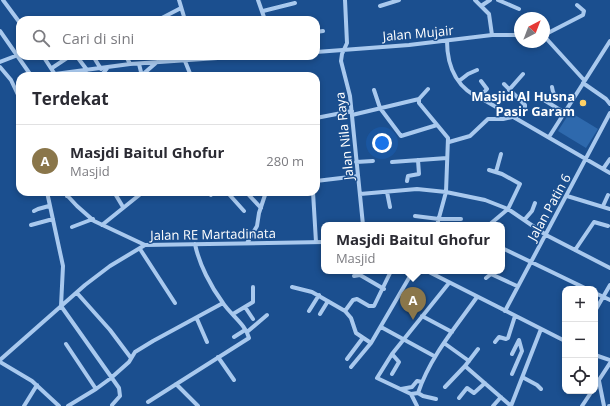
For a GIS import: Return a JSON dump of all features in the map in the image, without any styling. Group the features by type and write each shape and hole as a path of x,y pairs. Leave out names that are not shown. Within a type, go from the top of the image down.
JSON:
{"street":[{"path":"3,0 16,18"},
{"path":"179,0 184,16"},
{"name":"Jalan Nila Raya","path":"345,0 347,40 341,61 348,83 363,222"},
{"path":"380,6 399,0"},
{"path":"475,0 490,18 492,35"},
{"path":"481,6 490,0"},
{"path":"498,0 519,9"},
{"path":"258,1 264,16"},
{"path":"262,9 295,3"},
{"path":"550,32 583,14 584,12 577,5"},
{"path":"166,16 181,8"},
{"path":"0,31 16,55"},
{"name":"Jalan Mujair","path":"320,52 447,41 492,35 514,35"},
{"path":"447,41 449,61 459,81 469,93 549,137 610,173"},
{"path":"549,137 610,41"},
{"path":"550,42 584,82 610,103"},
{"path":"0,62 16,56"},
{"path":"20,60 27,72"},
{"path":"46,60 53,72"},
{"path":"52,68 64,60"},
{"path":"80,60 87,70"},
{"path":"95,60 101,69"},
{"path":"128,60 130,64"},
{"path":"74,72 130,64 197,60"},
{"path":"184,61 189,72"},
{"path":"146,72 157,62"},
{"path":"139,64 141,72"},
{"path":"104,72 108,67"},
{"path":"0,68 11,80 16,91"},
{"path":"459,81 470,72 477,70"},
{"path":"509,90 523,74"},
{"path":"479,98 487,89 481,81"},
{"path":"449,142 470,136 488,119 513,118 526,106 504,84"},
{"path":"552,87 553,94 556,98 572,101"},
{"path":"320,117 380,108 419,99 428,89"},
{"path":"374,90 380,108 402,137 437,125"},
{"path":"419,99 420,105 448,138 449,142 446,192 438,222"},
{"path":"544,100 564,113"},
{"name":"Jalan Patin 6","path":"505,311 517,286 568,196 610,113"},
{"path":"496,172 501,154"},
{"path":"392,162 447,158"},
{"path":"603,169 610,159"},
{"path":"407,181 408,176 419,174 418,160"},
{"path":"356,162 372,161"},
{"path":"489,170 520,184 508,209 493,222"},
{"path":"320,181 358,176"},
{"path":"360,194 417,189 446,192 484,200 508,209 526,219 546,235 610,268"},
{"path":"387,192 390,207"},
{"path":"603,206 608,195"},
{"path":"48,196 63,266 61,306 118,388 120,394 112,405"},
{"path":"68,196 93,219 102,225 145,245"},
{"path":"116,196 123,207"},
{"path":"102,225 137,196"},
{"path":"231,196 244,210"},
{"path":"250,196 259,206"},
{"path":"245,243 257,226 259,206 264,196"},
{"path":"313,196 316,242"},
{"path":"568,196 610,209"},
{"path":"526,219 532,211 535,203"},
{"path":"34,211 38,208 49,206"},
{"path":"415,216 439,219 461,219"},
{"path":"31,225 52,219"},
{"path":"72,227 93,219"},
{"path":"575,250 594,222 608,226"},
{"name":"Jalan RE Martadinata","path":"0,361 77,292 110,266 145,245 321,242"},
{"path":"148,402 249,337 233,314 223,303 200,259 196,244"},
{"path":"140,249 175,303"},
{"path":"505,249 581,286"},
{"path":"345,311 354,299 374,306 384,289 390,274"},
{"path":"351,367 371,343 411,274"},
{"path":"432,274 562,340"},
{"path":"486,278 491,274 517,286"},
{"path":"354,276 360,275 384,289"},
{"path":"436,399 423,396 418,393 411,394 377,378 392,354 449,283"},
{"path":"598,306 610,285"},
{"path":"233,314 253,301 253,286"},
{"path":"292,287 319,295 345,311 351,318 354,331 362,339 371,343"},
{"path":"77,292 110,330 131,358"},
{"path":"309,311 319,295"},
{"path":"598,295 610,300"},
{"path":"418,393 434,356 477,297"},
{"path":"320,314 328,301"},
{"path":"68,406 111,378 129,362 135,352 153,340 197,319 223,303"},
{"path":"245,307 253,319"},
{"path":"234,337 246,331 268,315"},
{"path":"422,316 452,332"},
{"path":"495,342 499,337 506,339 508,338 515,316"},
{"path":"197,319 207,342"},
{"path":"381,327 434,356"},
{"path":"465,366 511,406 524,378 527,365 541,329"},
{"path":"347,359 362,339"},
{"path":"512,354 520,340 522,350 512,374"},
{"path":"444,343 469,361"},
{"path":"66,344 96,389"},
{"path":"444,388 465,366 478,349"},
{"path":"392,354 399,362 392,374"},
{"path":"598,356 610,360"},
{"path":"218,357 234,380"},
{"path":"0,361 37,385 59,406"},
{"path":"518,362 527,365"},
{"path":"604,406 598,381 610,363"},
{"path":"524,378 537,384 541,389"},
{"path":"400,389 412,387 418,381 422,382"},
{"path":"459,398 466,389 474,393 485,383"},
{"path":"176,384 198,406"},
{"path":"24,406 37,385"},
{"path":"411,394 417,406"},
{"path":"582,406 590,394"},
{"path":"493,406 502,397"}],"shaded area":[{"path":"570,112 598,129 586,148 558,131"}],"place":[{"name":"Masjid Al Husna Pasir Garam","path":"583,103"},
{"name":"Masjdi Baitul Ghofur","path":"413,320"}]}
